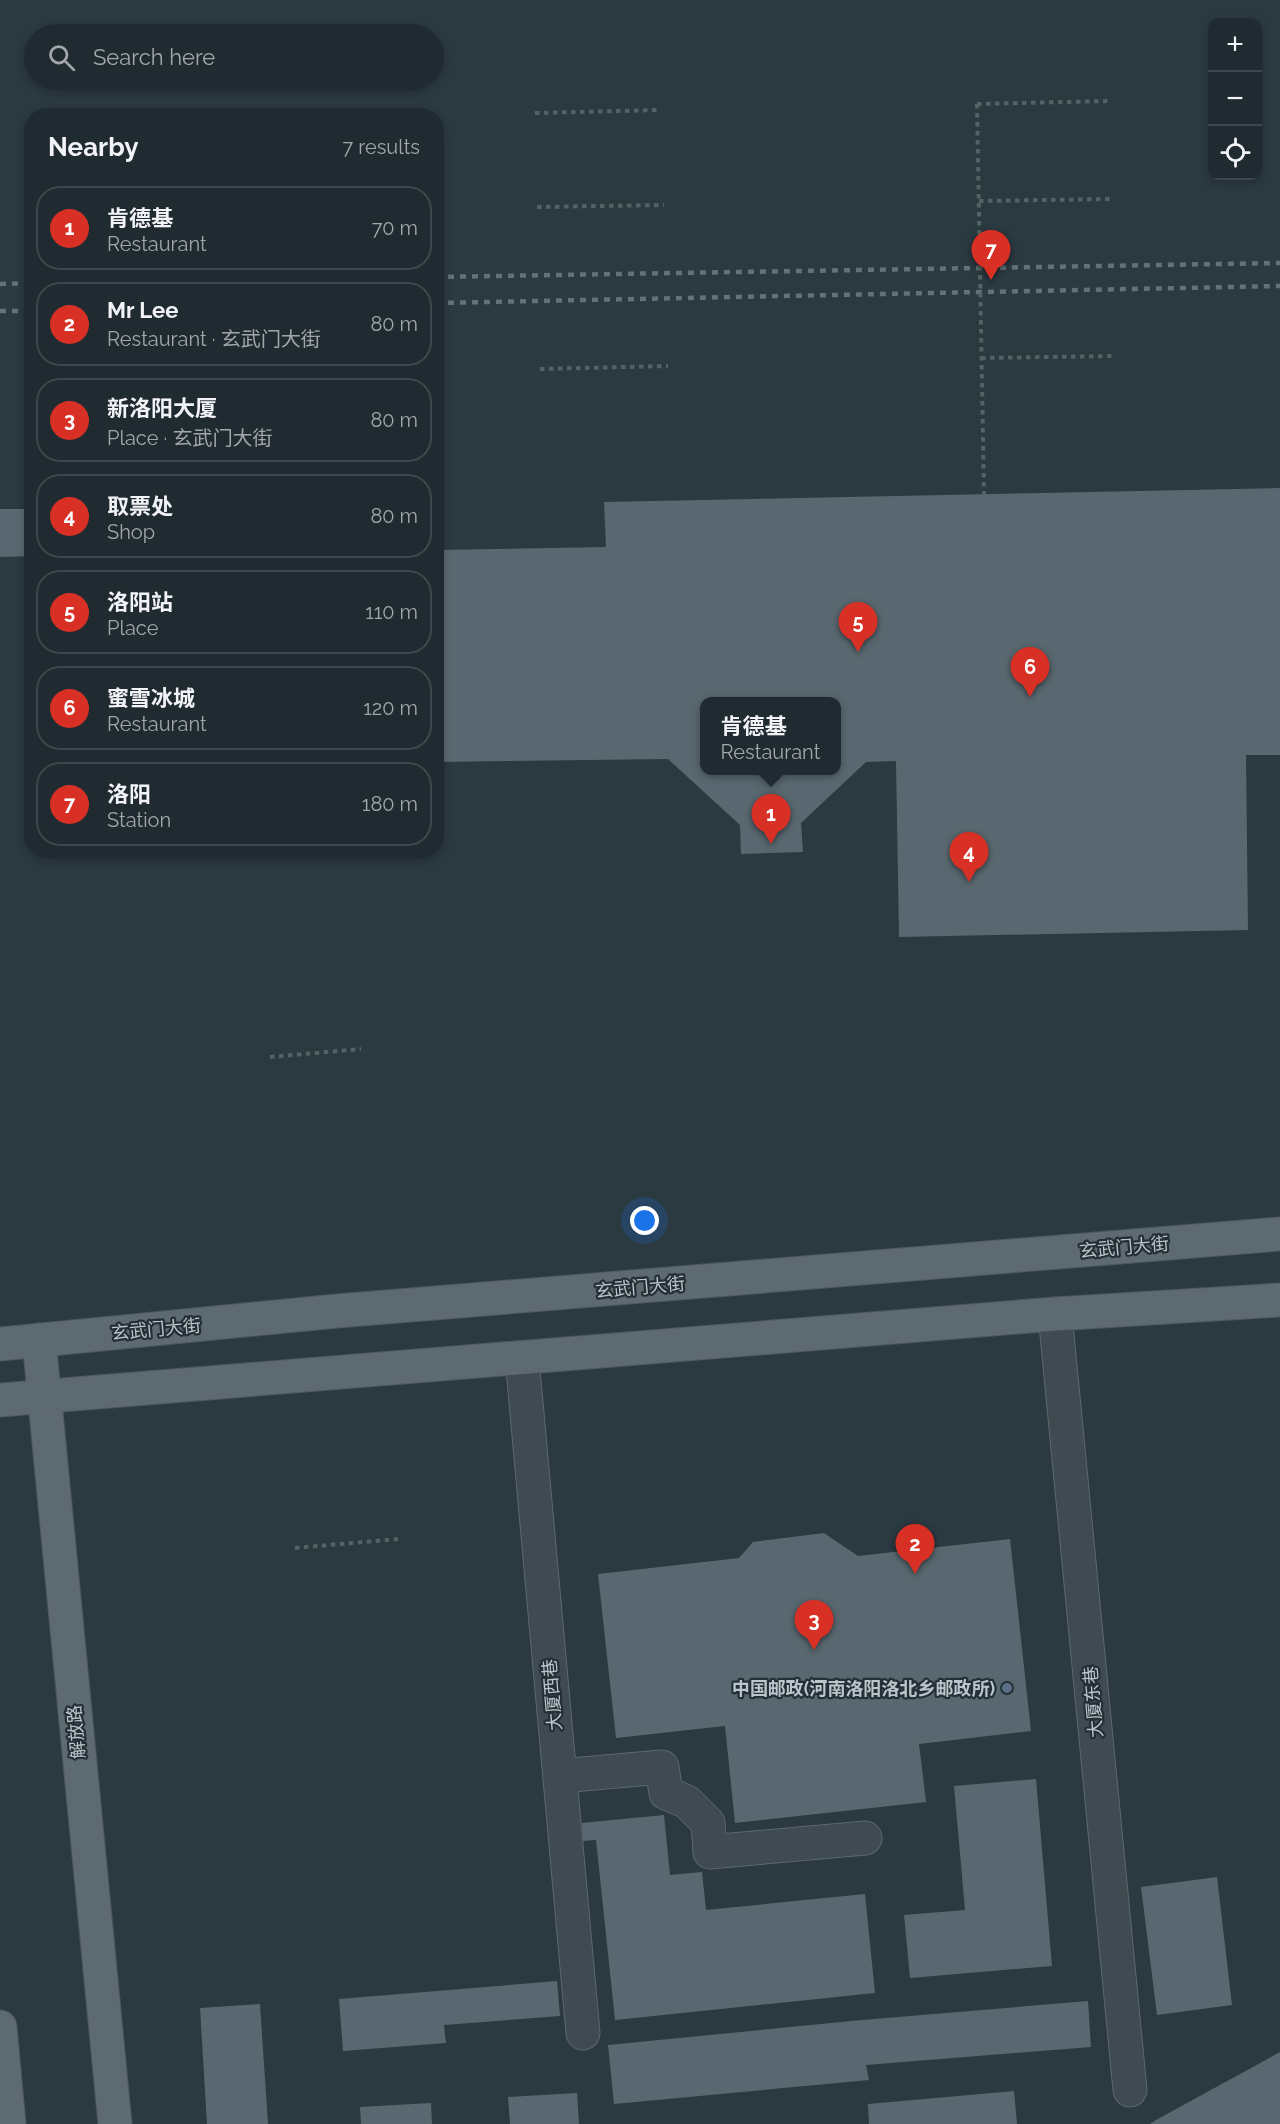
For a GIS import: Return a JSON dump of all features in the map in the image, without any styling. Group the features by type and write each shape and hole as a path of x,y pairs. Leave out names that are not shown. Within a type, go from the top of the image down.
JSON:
{"main road":[{"name":"玄武门大街","path":"0,1344 338,1311 1280,1234"},
{"path":"0,1400 1055,1314 1280,1300"},
{"name":"解放路","path":"39,1340 82,1803 115,2124"},
{"path":"0,2027 9,2124"}],"lane":[{"name":"大厦东巷","path":"1055,1314 1130,2090"},
{"name":"大厦西巷","path":"522,1358 583,2032"},
{"path":"560,1776 662,1767 666,1793 687,1802 708,1823 710,1852 865,1838"}],"path":[{"path":"984,494 977,104 1109,101"},
{"path":"536,113 661,110"},
{"path":"979,201 1112,199"},
{"path":"537,207 664,205"},
{"path":"981,358 1114,356"},
{"path":"540,369 668,366"},
{"path":"270,1057 361,1049"},
{"path":"295,1548 398,1539"}],"building":[{"path":"1280,488 1280,755 1246,755 1248,930 899,937 896,761 866,762 801,823 803,852 741,854 740,825 668,759 444,762 444,550 606,547 604,502"},
{"path":"0,509 24,509 24,556 0,557"},
{"path":"824,1533 858,1556 1010,1539 1031,1731 919,1744 926,1802 735,1823 725,1726 616,1738 598,1574 739,1558 753,1542"},
{"path":"1036,1779 1052,1966 910,1978 904,1915 965,1910 954,1786"},
{"path":"664,1815 670,1875 702,1872 706,1910 865,1894 875,1993 615,2020 596,1840 583,1841 582,1823"},
{"path":"1217,1877 1232,2005 1157,2015 1141,1887"},
{"path":"557,1981 560,2016 444,2025 446,2043 343,2051 339,1999"},
{"path":"1088,2001 1091,2047 866,2065 869,2080 614,2104 608,2045"},
{"path":"260,2004 268,2124 207,2124 200,2008"},
{"path":"1280,2052 1280,2124 1150,2124 1156,2120"},
{"path":"1014,2091 1017,2124 869,2124 868,2104"},
{"path":"577,2093 579,2124 510,2124 508,2097"},
{"path":"431,2103 432,2124 361,2124 360,2107"}],"railway":[{"path":"444,277 1280,263"},
{"path":"0,284 24,283"},
{"path":"444,303 1280,286"},
{"path":"0,311 24,311"}],"place":[{"name":"洛阳","path":"991,280"},
{"name":"洛阳站","path":"858,652"},
{"name":"蜜雪冰城","path":"1030,697"},
{"name":"肯德基","path":"771,844"},
{"name":"取票处","path":"969,882"},
{"name":"Mr Lee","path":"915,1574"},
{"name":"新洛阳大厦","path":"814,1650"},
{"name":"中国邮政(河南洛阳洛北乡邮政所)","path":"1007,1688"}]}
